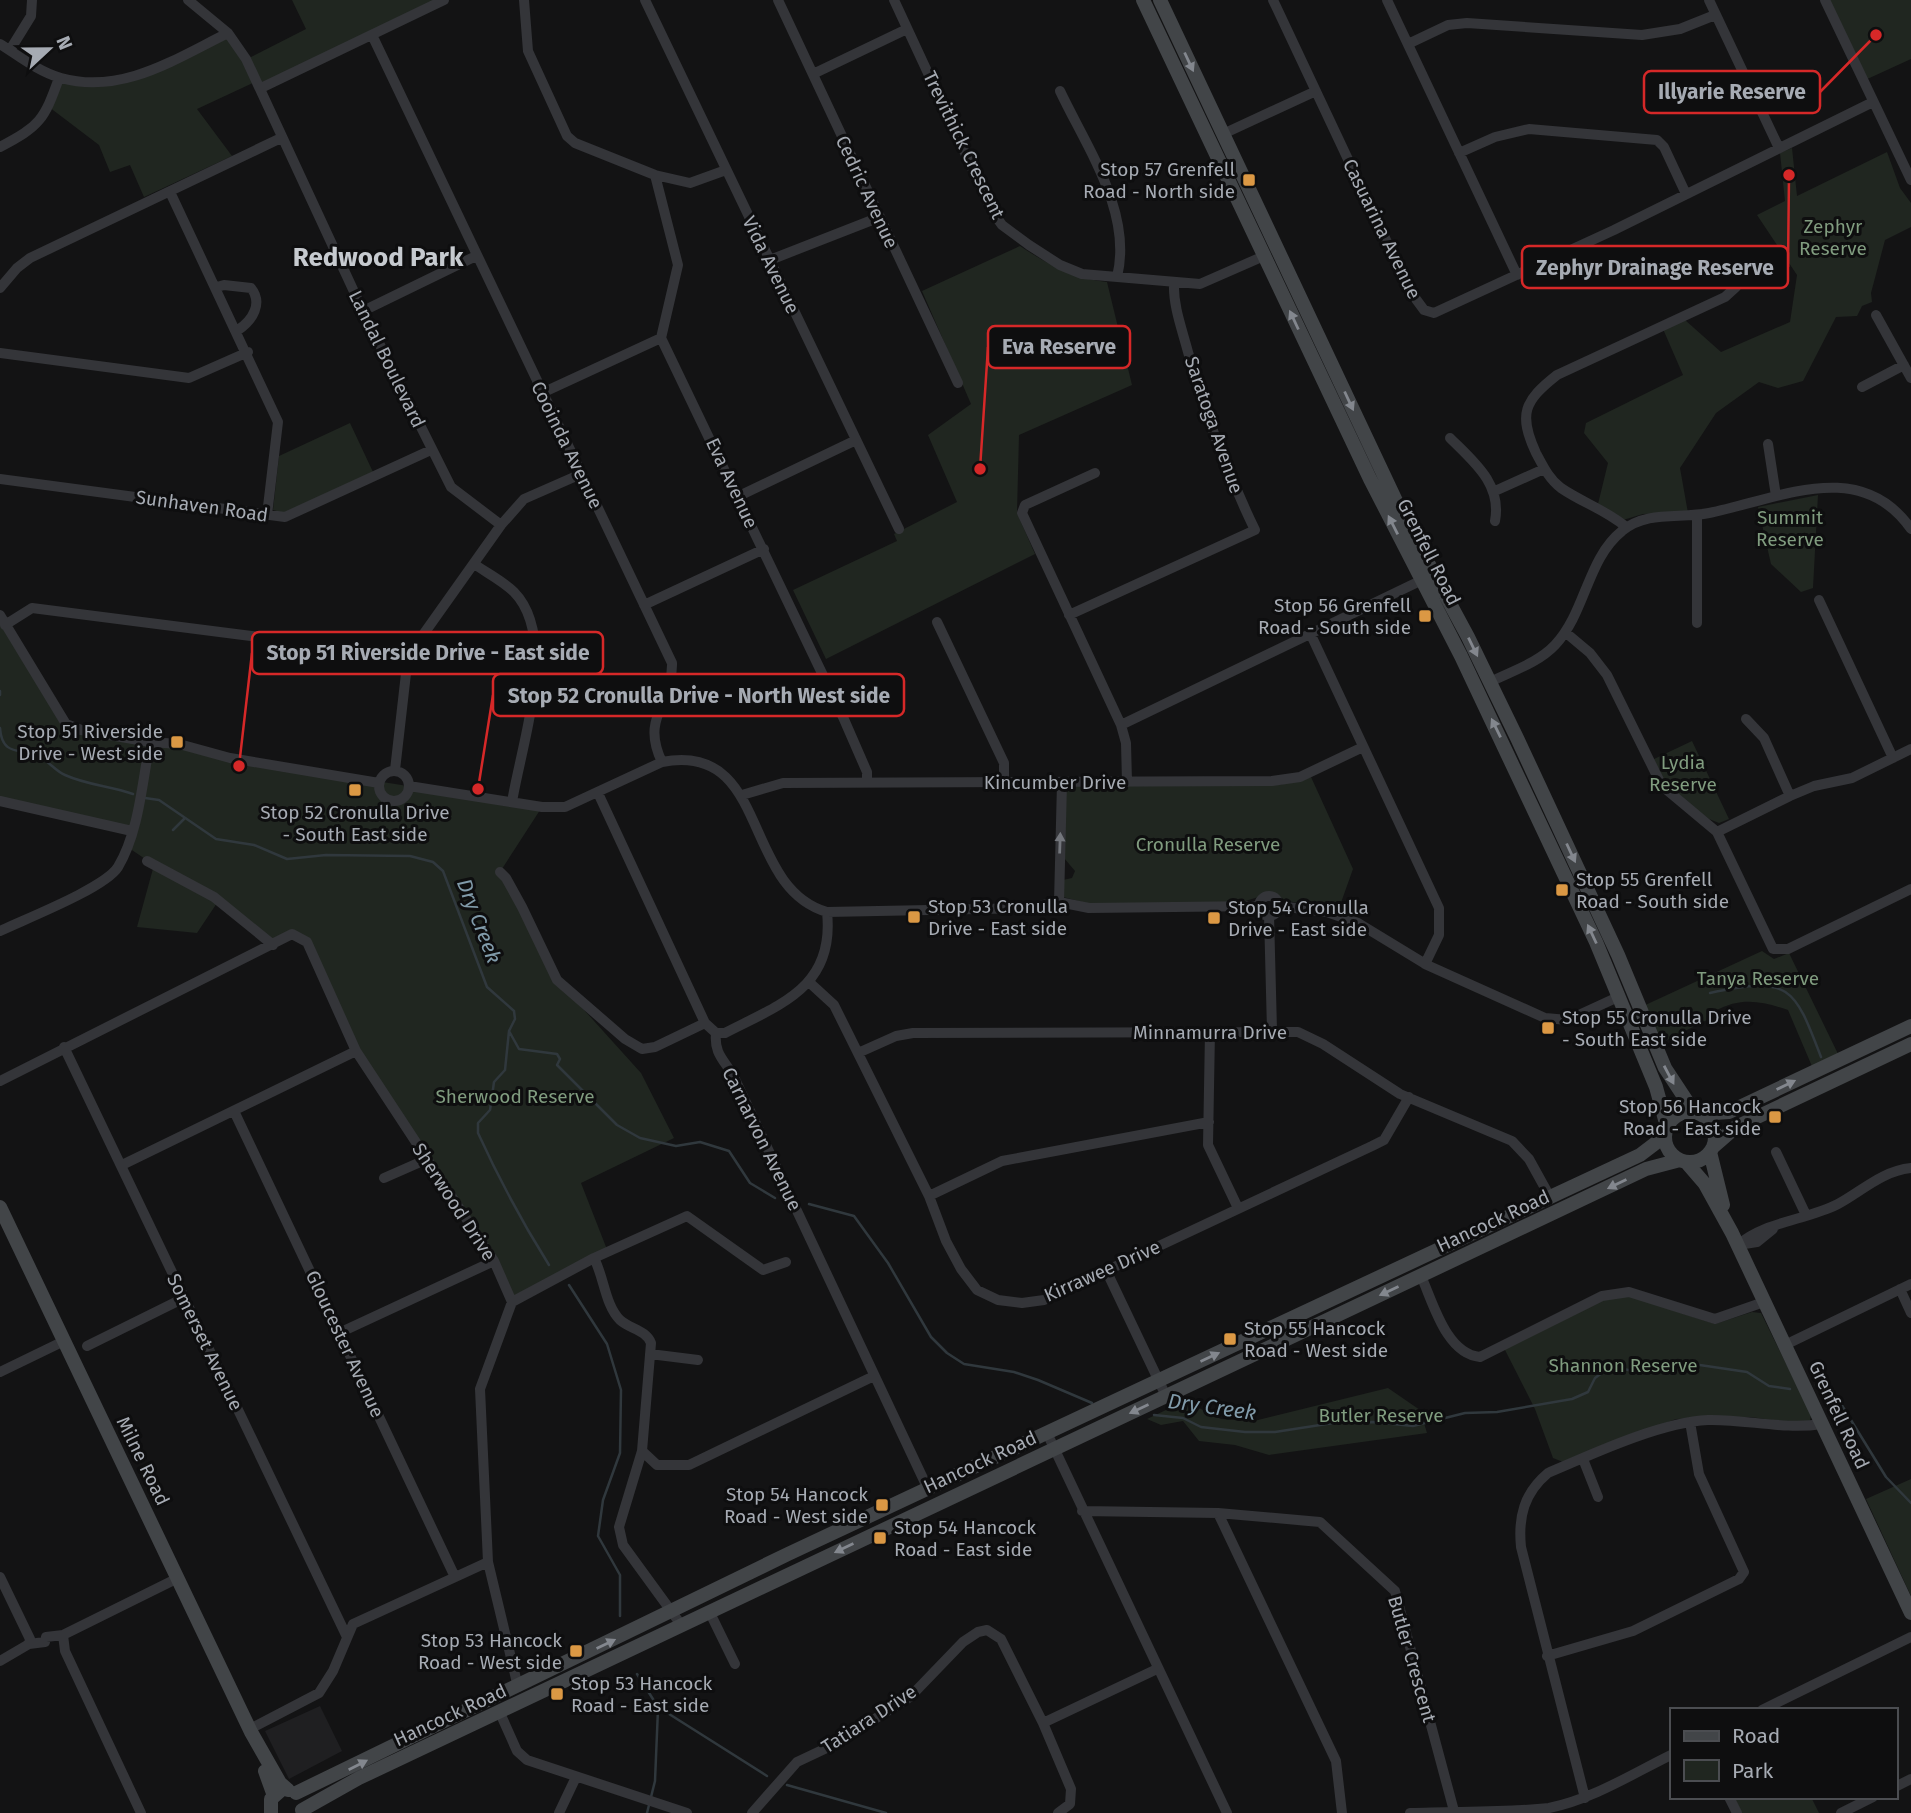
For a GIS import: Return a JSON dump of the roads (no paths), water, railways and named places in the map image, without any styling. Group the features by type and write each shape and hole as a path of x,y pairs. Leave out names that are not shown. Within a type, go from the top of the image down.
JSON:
{"main road":[{"name":"Grenfell Road","path":"1143,0 1209,140 1271,253 1405,520 1632,990 1665,1068 1697,1113"},
{"name":"Grenfell Road","path":"1160,0 1223,134 1271,253 1422,580 1484,685 1656,1087 1666,1132"},
{"path":"1209,140 1223,134"},
{"path":"1618,997 1632,990"},
{"path":"1911,1026 1729,1112 1678,1115 1666,1132 1669,1151 1683,1161 1699,1160 1737,1127 1911,1044"},
{"path":"1697,1113 1713,1128 1712,1150"},
{"name":"Hancock Road","path":"269,1807 292,1792 518,1687 928,1489 1640,1155 1666,1132"},
{"name":"Grenfell Road","path":"1712,1150 1735,1240"},
{"name":"Grenfell Road","path":"1683,1161 1705,1184 1735,1240 1911,1613"},
{"name":"Hancock Road","path":"302,1812 334,1790 935,1504 1646,1169 1683,1161"},
{"name":"Milne Road","path":"0,1207 250,1730 280,1783 292,1792 302,1812"},
{"path":"928,1489 935,1504"},
{"name":"Milne Road","path":"250,1730 269,1807"}],"street":[{"path":"10,50 31,16 32,0"},
{"name":"Landal Boulevard","path":"188,0 228,33 240,48 363,311 451,486 501,525"},
{"path":"261,89 444,0"},
{"path":"524,0 528,51 567,136 575,144 655,175 690,183 726,170"},
{"name":"Vida Avenue","path":"645,0 899,529"},
{"name":"Cedric Avenue","path":"778,0 958,383"},
{"name":"Trevithick Crescent","path":"894,0 992,211 1002,225 1072,271 1174,283 1207,284 1271,253"},
{"name":"Casuarina Avenue","path":"1273,0 1410,291 1424,310 1434,313 1873,102"},
{"path":"1387,0 1517,275"},
{"path":"1709,0 1779,148"},
{"path":"1825,0 1911,180"},
{"path":"1408,44 1435,30 1466,23 1642,35 1680,29 1715,15"},
{"path":"813,74 908,29"},
{"path":"0,44 60,78 93,84 133,78 228,33"},
{"name":"Cooinda Avenue","path":"372,35 672,663 672,677 652,733 662,762"},
{"path":"0,147 30,131 45,115 60,78"},
{"path":"1060,91 1112,201 1120,229 1121,262 1117,277"},
{"path":"1223,134 1316,91"},
{"path":"1459,153 1495,137 1528,129 1657,140 1664,147 1686,194"},
{"path":"0,288 6,278 30,258 281,138"},
{"path":"542,393 661,338 678,265 655,175"},
{"path":"170,192 248,352 278,422 267,514"},
{"path":"770,260 880,217"},
{"path":"363,311 476,256"},
{"name":"Saratoga Avenue","path":"1069,615 1255,530 1229,477 1204,407 1181,328 1174,283"},
{"path":"217,287 224,285 251,288 257,296 257,307 244,326 237,330"},
{"path":"1626,527 1610,513 1561,488 1544,469 1525,429 1524,416 1538,389 1557,375 1725,296 1736,287"},
{"path":"1876,315 1911,378"},
{"name":"Eva Avenue","path":"661,338 843,717 867,772 867,782"},
{"path":"0,353 189,378 248,352"},
{"path":"1863,387 1904,365"},
{"path":"1450,438 1482,471 1495,491 1495,521"},
{"path":"739,496 854,440"},
{"path":"1768,444 1776,496"},
{"name":"Sunhaven Road","path":"0,479 267,514 295,515 431,450"},
{"path":"1495,491 1544,469"},
{"path":"1095,473 1023,507 1025,523 1121,725 1126,743 1127,782"},
{"path":"395,770 408,656 501,525 524,499 581,474"},
{"path":"1484,685 1545,654 1565,632 1608,546 1626,527 1658,516 1697,515 1827,486 1869,493 1895,510 1910,527"},
{"path":"1697,515 1697,623"},
{"path":"644,605 764,549"},
{"path":"474,564 513,592 525,607 537,639 527,722 512,802"},
{"path":"1121,725 1422,580"},
{"path":"1819,600 1894,758"},
{"path":"379,783 230,758 179,744 150,742 81,730 66,724 2,620 32,608 408,656"},
{"path":"937,622 1004,763 1004,783"},
{"path":"1565,632 1590,653 1607,675 1662,786 1717,832 1773,949 1784,949 1911,889"},
{"path":"1311,635 1439,908 1439,935 1425,964"},
{"path":"1745,719 1764,738 1790,796"},
{"path":"0,932 101,883 117,869 132,831 150,742"},
{"name":"Kincumber Drive","path":"742,794 783,783 1062,783 1283,779 1300,777 1363,747"},
{"path":"1717,832 1790,796 1814,786 1852,778 1911,749"},
{"path":"409,786 512,802 565,807 662,762 678,759 708,764 721,771 742,794 779,877 800,898 827,912 1028,908 1059,902 1089,908 1259,906 1269,915 1272,1030"},
{"path":"395,770 404,774 409,786 405,796 390,800 381,794 379,783 383,775 395,770"},
{"path":"1059,902 1062,783"},
{"path":"598,793 705,1023 716,1033 725,1033 773,1008 810,983 823,959 828,938 827,912"},
{"path":"0,801 132,831"},
{"path":"0,1081 274,944 214,897 147,861"},
{"path":"500,872 522,907 557,980 625,1039 642,1049 655,1047 705,1023"},
{"path":"1259,906 1264,897 1269,896 1274,897 1279,906"},
{"path":"1279,906 1313,909 1342,917 1376,933 1425,964 1526,1012 1557,1021 1578,1017 1618,997"},
{"path":"1269,915 1274,914 1279,906"},
{"name":"Sherwood Drive","path":"274,944 292,934 307,942 356,1051 425,1160 494,1261 512,1302"},
{"name":"Kirrawee Drive","path":"810,983 834,1004 892,1128 929,1196 946,1241 961,1269 977,1290 998,1300 1022,1303 1044,1300 1384,1140 1409,1097"},
{"path":"1210,1031 1208,1145 1238,1208"},
{"name":"Minnamurra Drive","path":"858,1053 896,1036 913,1033 1298,1032 1315,1039 1409,1097 1512,1141 1529,1159 1550,1197"},
{"name":"Carnarvon Avenue","path":"716,1033 716,1051 733,1074 928,1489"},
{"name":"Somerset Avenue","path":"64,1047 347,1637"},
{"path":"122,1165 356,1051"},
{"name":"Gloucester Avenue","path":"234,1111 455,1577"},
{"path":"929,1196 1002,1161 1209,1122"},
{"path":"1776,1152 1805,1215"},
{"path":"384,1178 425,1160"},
{"path":"1735,1240 1753,1232 1773,1229 1837,1204 1858,1189 1899,1170 1911,1168"},
{"path":"518,1687 488,1562 480,1389 512,1302 594,1258 687,1216 763,1270 786,1262"},
{"path":"594,1258 613,1310 619,1319 649,1336 642,1451 620,1517 620,1537 682,1626"},
{"path":"339,1333 494,1261"},
{"path":"1106,1270 1166,1396"},
{"path":"1421,1276 1454,1343 1470,1356 1479,1357 1602,1296 1616,1292 1629,1292 1715,1319 1764,1301"},
{"path":"1785,1345 1911,1284"},
{"path":"1900,1289 1911,1313"},
{"path":"87,1346 184,1298"},
{"path":"0,1372 64,1341"},
{"path":"650,1354 698,1360"},
{"path":"642,1451 657,1465 689,1465 874,1376"},
{"path":"1585,1798 1521,1548 1519,1529 1525,1501 1537,1482 1548,1473 1677,1424 1750,1421 1803,1427 1822,1424"},
{"path":"1547,1656 1633,1631 1739,1578 1744,1572 1699,1474 1690,1422"},
{"path":"1047,1433 1227,1813"},
{"path":"1583,1459 1598,1497"},
{"name":"Butler Crescent","path":"1082,1511 1218,1513 1320,1522 1395,1591 1454,1811"},
{"path":"1218,1513 1336,1761 1342,1813"},
{"path":"250,1730 319,1693 333,1671 354,1624 488,1562"},
{"path":"0,1577 30,1639 29,1644"},
{"path":"0,1661 29,1644 35,1646 45,1642 46,1636 63,1634 178,1578"},
{"path":"710,1613 735,1664"},
{"name":"Tatiara Drive","path":"752,1813 797,1762 833,1745 910,1697 949,1655 978,1632 987,1630 1001,1639 1043,1723 1073,1796 1070,1804 1058,1813"},
{"path":"63,1634 65,1651 141,1813"},
{"path":"1766,1708 1911,1637"},
{"path":"1043,1723 1157,1669"},
{"path":"500,1713 521,1755 531,1762 687,1813"},
{"path":"1410,1813 1506,1813 1546,1809 1585,1798 1670,1756"},
{"path":"559,1813 576,1777"},
{"path":"1841,1813 1869,1799"}],"waterway":[{"name":"Dry Creek","path":"0,728 4,743 13,750 38,756 61,773 73,778 133,794"},
{"name":"Dry Creek","path":"145,798 159,800 216,839 254,845 287,859 326,855 410,856 433,862 443,871 487,987 514,1011 515,1019 509,1031 519,1049 557,1054 560,1059 557,1065 617,1125 640,1138 676,1146 700,1142 729,1151 750,1183 775,1198"},
{"path":"173,830 184,819"},
{"path":"1710,993 1757,986 1773,987 1785,992 1804,1015 1821,1057"},
{"path":"509,1031 505,1070 494,1082 490,1110 478,1123 478,1133 511,1200 549,1265"},
{"name":"Dry Creek","path":"809,1204 854,1216 888,1263 931,1337 947,1353 964,1364 1014,1372 1092,1403"},
{"path":"569,1285 607,1344 621,1390 620,1453 603,1500 598,1536 620,1575 620,1616"},
{"name":"Dry Creek","path":"1154,1415 1183,1418 1201,1427 1245,1432 1275,1432 1333,1423 1373,1422 1413,1426 1465,1413 1497,1412 1572,1399 1588,1392 1595,1378 1606,1370 1619,1368 1642,1373 1693,1364 1747,1372 1769,1386 1790,1389"},
{"name":"Dry Creek","path":"1816,1385 1838,1399 1886,1477 1911,1503"},
{"path":"637,1674 658,1707 767,1776"},
{"path":"647,1813 655,1781 658,1709"},
{"path":"787,1785 886,1813"}],"place":[{"name":"Illyarie Reserve","path":"1876,35"},
{"name":"Zephyr Drainage Reserve","path":"1789,175"},
{"name":"Stop 57 Grenfell Road - North side","path":"1249,180"},
{"name":"Eva Reserve","path":"980,469"},
{"name":"Stop 56 Grenfell Road - South side","path":"1425,616"},
{"name":"Stop 51 Riverside Drive - West side","path":"177,742"},
{"name":"Stop 51 Riverside Drive - East side","path":"239,766"},
{"name":"Stop 52 Cronulla Drive - North West side","path":"478,789"},
{"name":"Stop 52 Cronulla Drive - South East side","path":"355,790"},
{"name":"Stop 55 Grenfell Road - South side","path":"1562,890"},
{"name":"Stop 53 Cronulla Drive - East side","path":"914,917"},
{"name":"Stop 54 Cronulla Drive - East side","path":"1214,918"},
{"name":"Stop 55 Cronulla Drive - South East side","path":"1548,1028"},
{"name":"Stop 56 Hancock Road - East side","path":"1775,1117"},
{"name":"Stop 55 Hancock Road - West side","path":"1230,1339"},
{"name":"Stop 54 Hancock Road - West side","path":"882,1505"},
{"name":"Stop 54 Hancock Road - East side","path":"880,1538"},
{"name":"Stop 53 Hancock Road - West side","path":"576,1651"},
{"name":"Stop 53 Hancock Road - East side","path":"557,1694"}],"district":[{"name":"Redwood Park","path":"378,257"}],"park label":[{"name":"Zephyr Reserve","path":"1833,237"},
{"name":"Summit Reserve","path":"1790,528"},
{"name":"Lydia Reserve","path":"1683,773"},
{"name":"Cronulla Reserve","path":"1208,844"},
{"name":"Tanya Reserve","path":"1758,978"},
{"name":"Sherwood Reserve","path":"515,1096"},
{"name":"Shannon Reserve","path":"1623,1365"},
{"name":"Butler Reserve","path":"1381,1415"}]}
